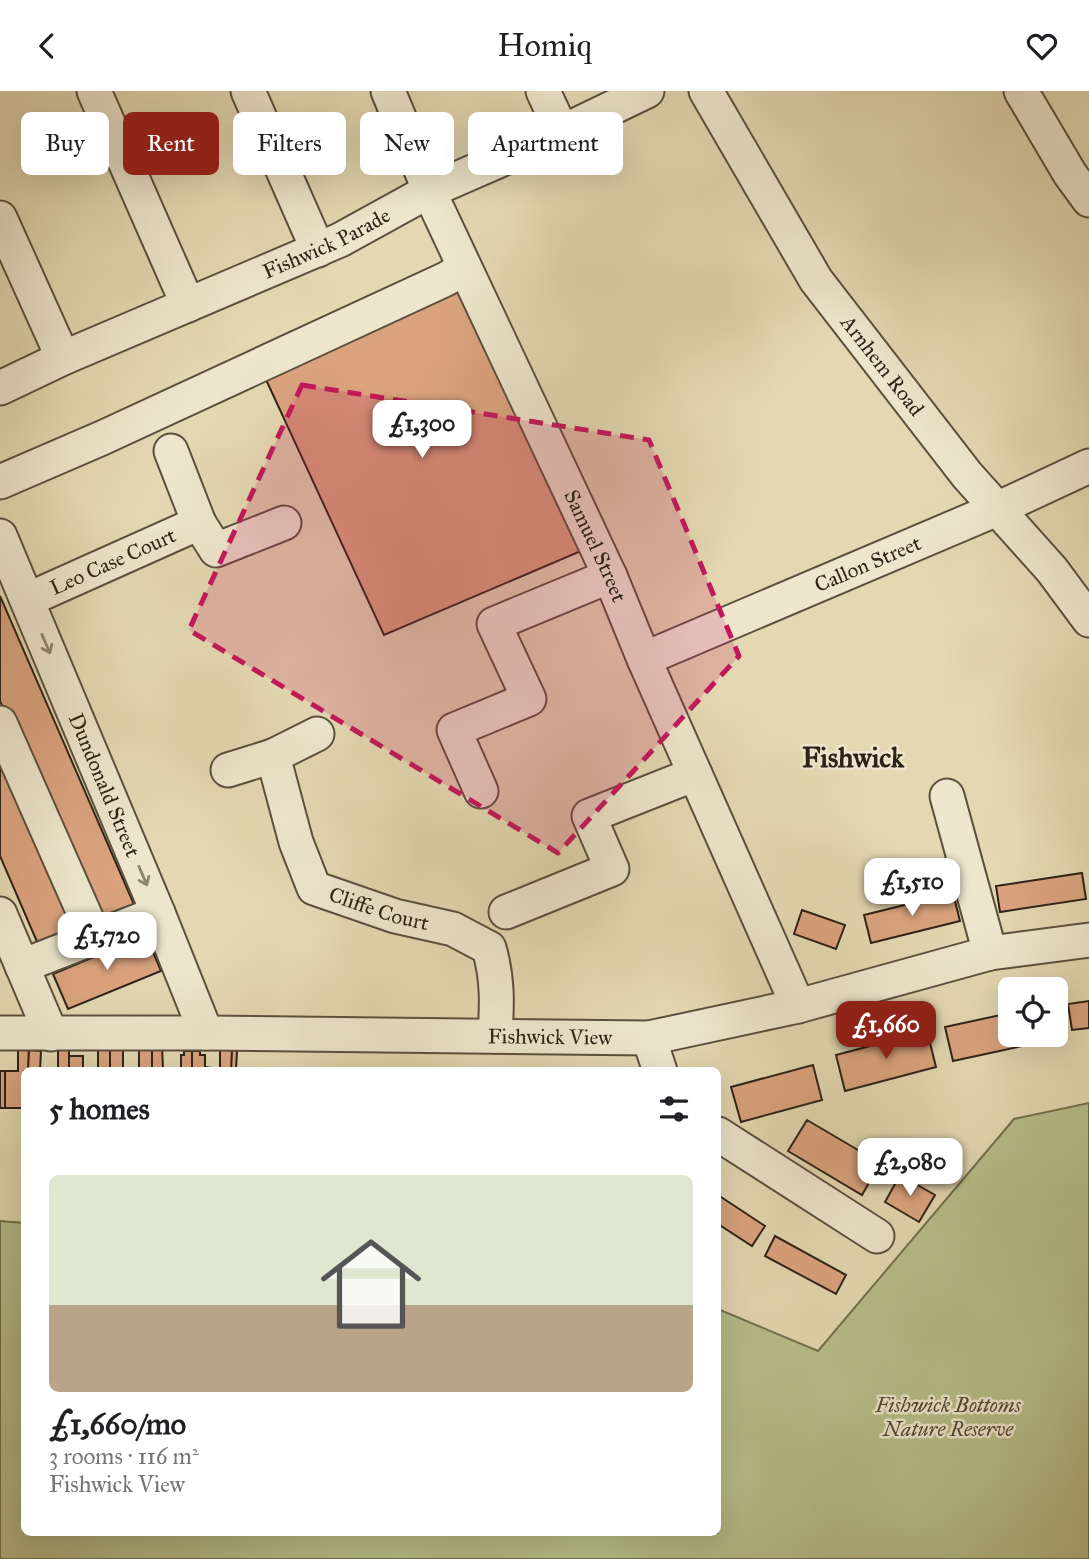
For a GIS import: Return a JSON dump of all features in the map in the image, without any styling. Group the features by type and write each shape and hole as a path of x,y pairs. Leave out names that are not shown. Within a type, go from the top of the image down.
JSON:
{"street":[{"path":"94,91 188,305"},
{"path":"248,91 318,250"},
{"name":"Samuel Street","path":"388,91 464,268 610,576 798,1006"},
{"path":"543,91 553,112"},
{"name":"Fishwick Parade","path":"603,112 647,91"},
{"name":"Arnhem Road","path":"706,91 816,280 967,475 1052,570 1089,620"},
{"path":"1021,91 1079,170 1089,200"},
{"name":"Fishwick Parade","path":"0,388 63,358 340,240 429,191 468,174"},
{"path":"0,218 63,358"},
{"path":"0,482 127,427 446,279 464,268"},
{"name":"Leo Case Court","path":"171,450 199,523 216,550 284,523"},
{"name":"Callon Street","path":"644,659 997,509 1089,466"},
{"name":"Leo Case Court","path":"27,600 199,523"},
{"name":"Dundonald Street","path":"0,536 206,1033"},
{"path":"481,790 454,730 529,699 494,624 610,576"},
{"path":"0,723 95,937"},
{"path":"228,770 273,756 317,734"},
{"name":"Cliffe Court","path":"273,756 296,842 314,888 395,916 453,929 489,948 494,964 498,999 495,1036"},
{"path":"506,912 612,869 589,816 695,773"},
{"path":"947,796 990,953"},
{"path":"22,966 158,913"},
{"path":"0,914 51,1034"},
{"name":"Fishwick View","path":"0,1033 649,1038 798,1006 990,953 1089,940"},
{"path":"649,1038 659,1067"},
{"path":"721,1136 877,1236"}],"highlighted area":[{"path":"302,385 649,440 739,656 558,853 189,630"}],"green space":[{"name":"Fishwick Bottoms Nature Reserve","path":"1089,1103 1089,1559 0,1559 0,1221 21,1223 21,1536 721,1536 721,1310 818,1351 1014,1119"}],"building":[{"path":"459,284 581,551 384,635 262,371"},
{"path":"0,596 136,909 97,926 0,701"},
{"path":"0,737 86,932 41,951 0,856"},
{"path":"1082,873 1086,899 1000,912 996,886"},
{"path":"953,893 960,921 871,943 864,915"},
{"path":"802,910 845,925 836,949 794,934"},
{"path":"146,935 161,971 68,1009 53,974"},
{"path":"1089,1001 1089,1028 1072,1030 1068,1004"},
{"path":"998,1016 998,1047 1018,1047 953,1061 945,1027"},
{"path":"927,1031 936,1067 845,1091 836,1055"},
{"path":"18,1045 29,1045 28,1067 21,1067 21,1108 5,1108 5,1071 18,1071"},
{"path":"98,1046 110,1046 110,1067 98,1067"},
{"path":"110,1046 123,1046 123,1067 110,1067"},
{"path":"139,1046 152,1046 152,1067 139,1067"},
{"path":"152,1046 162,1046 163,1067 152,1067"},
{"path":"58,1047 69,1047 69,1067 58,1067"},
{"path":"29,1050 41,1051 40,1067 28,1067"},
{"path":"220,1050 232,1050 231,1067 220,1067"},
{"path":"232,1050 237,1051 236,1067 231,1067"},
{"path":"184,1051 192,1051 192,1067 181,1067 181,1055 184,1055"},
{"path":"192,1051 200,1051 200,1055 205,1055 205,1067 192,1067"},
{"path":"69,1056 83,1056 83,1067 69,1067"},
{"path":"813,1065 822,1100 741,1122 731,1087"},
{"path":"0,1071 5,1071 5,1108 0,1108"},
{"path":"807,1120 880,1163 862,1195 788,1151"},
{"path":"900,1175 935,1195 919,1222 885,1202"},
{"path":"721,1197 765,1226 752,1246 721,1226"},
{"path":"775,1236 846,1275 836,1294 765,1256"}],"district":[{"name":"Fishwick","path":"853,757"}]}
